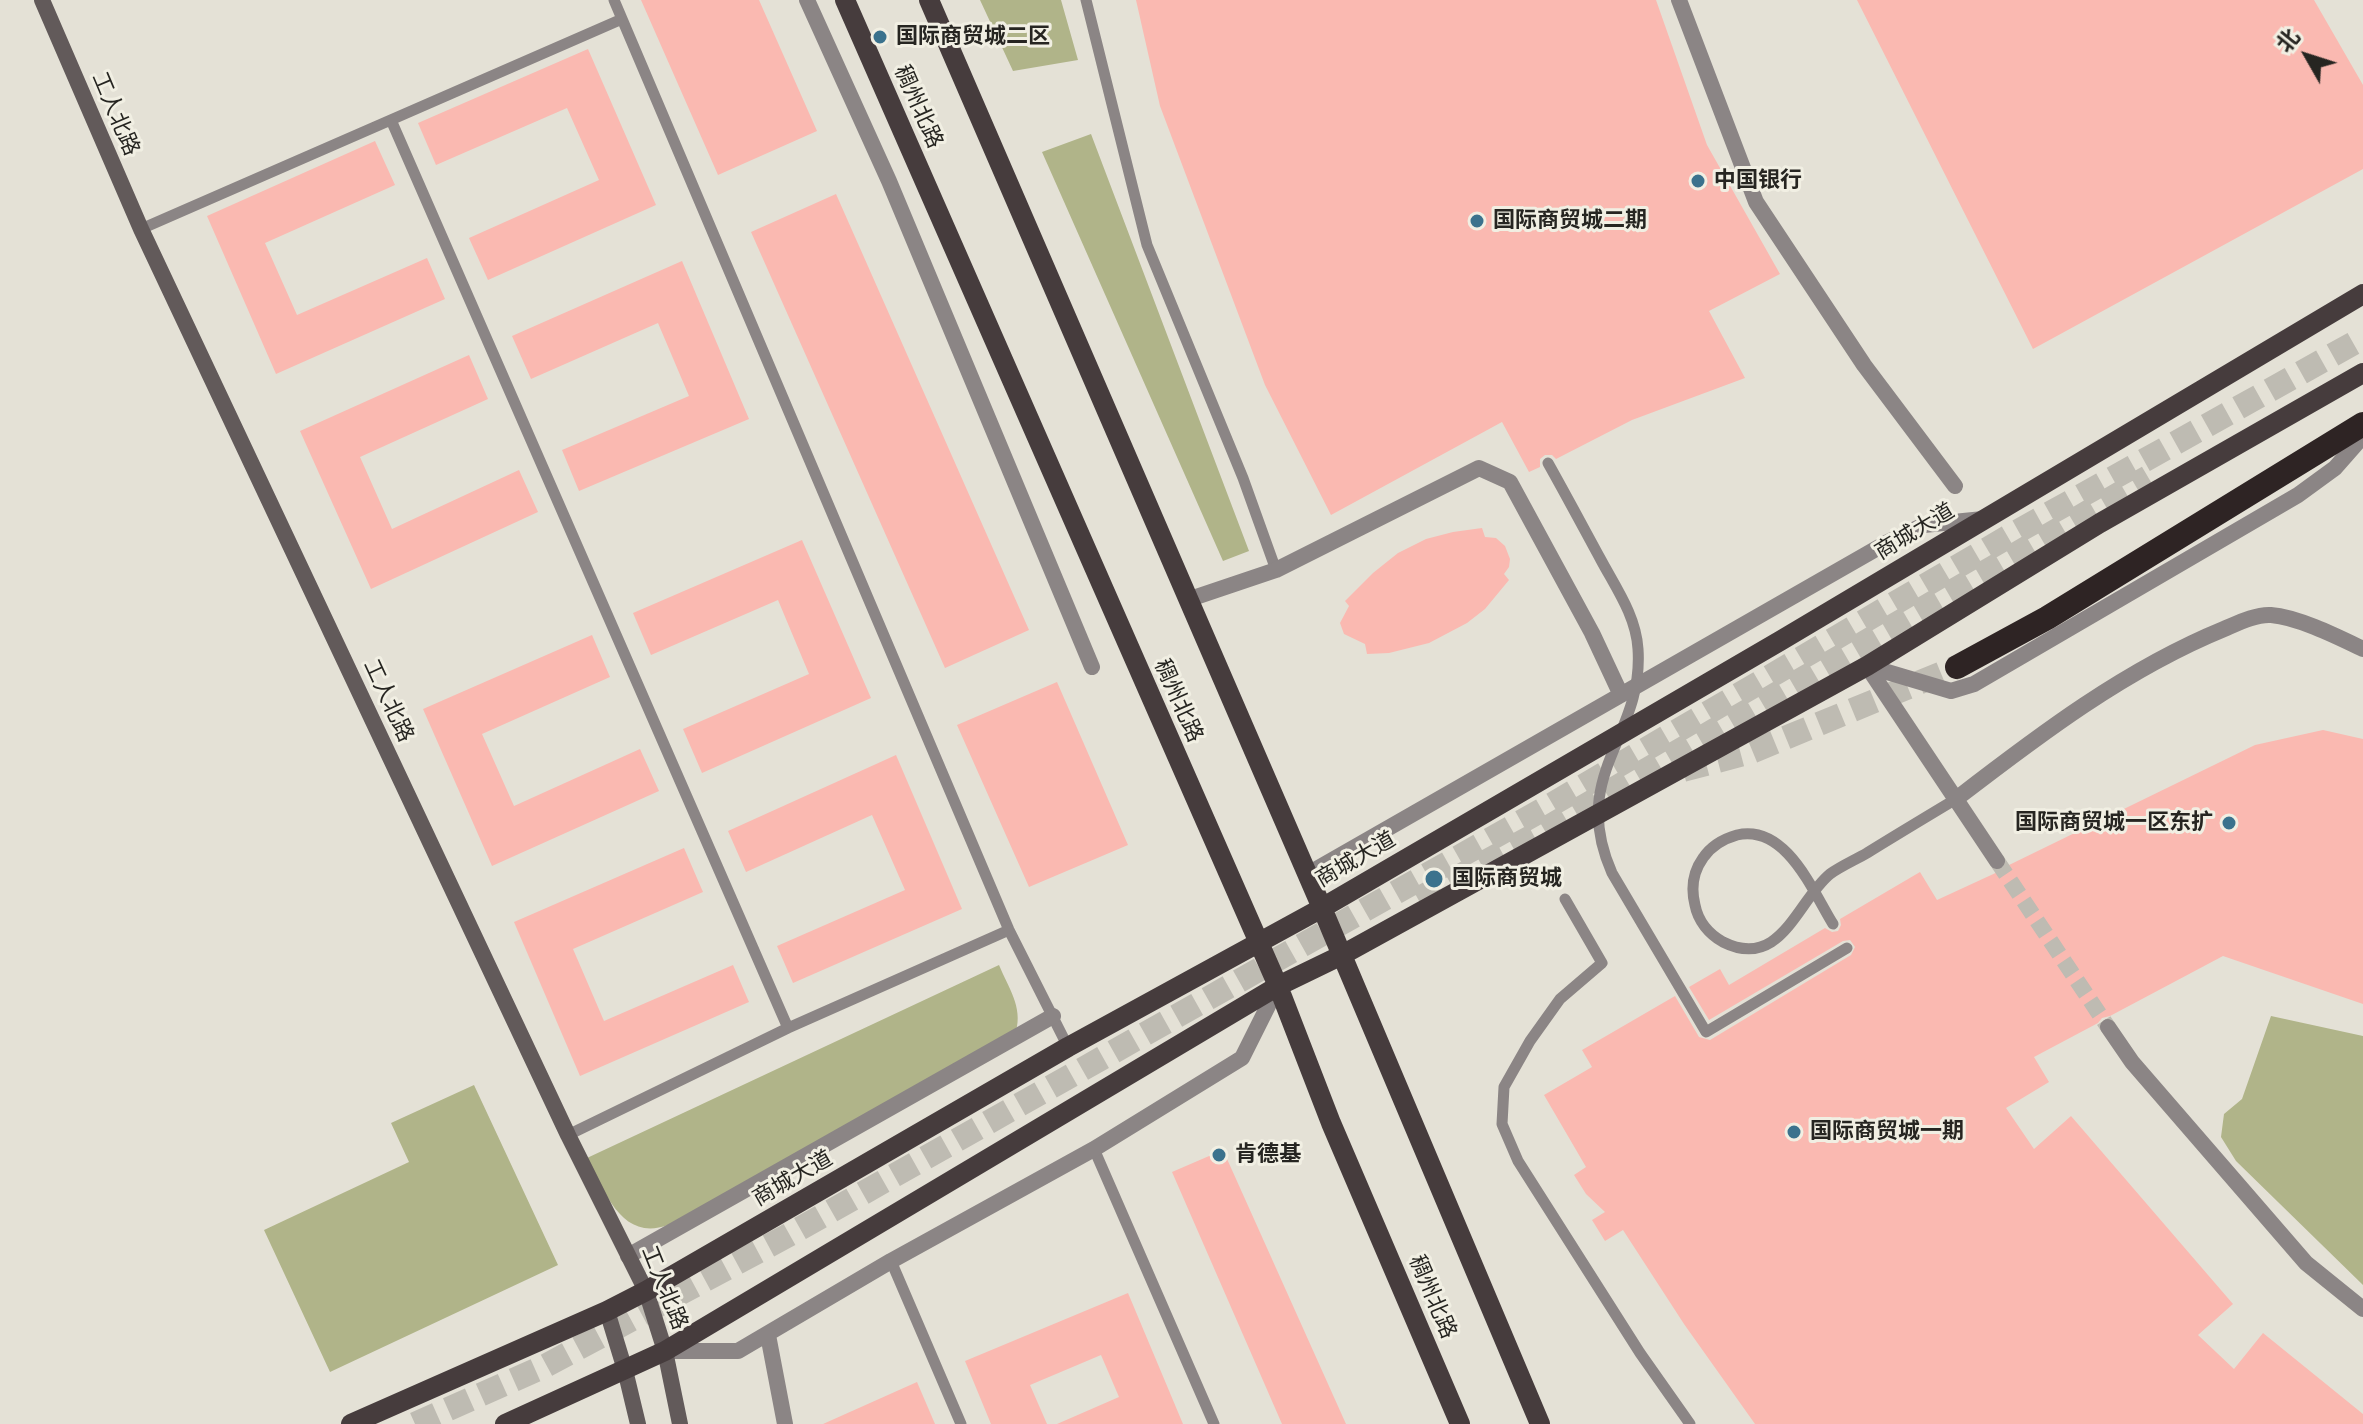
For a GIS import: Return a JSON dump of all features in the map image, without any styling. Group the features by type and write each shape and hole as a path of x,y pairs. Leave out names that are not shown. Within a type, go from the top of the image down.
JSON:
{"highway":[{"path":"1957,667 2047,618 2363,424"}],"main road":[{"name":"稠州北路","path":"845,0 1278,986 1331,1123 1460,1424"},
{"path":"929,0 1308,874 1540,1424"},
{"name":"商城大道","path":"351,1424 646,1291 1068,1047 1322,908 2363,294"},
{"path":"505,1424 665,1351 1278,986 1342,955 1867,666 2100,523 2363,373"}],"street":[{"name":"工人北路","path":"42,0 141,229 568,1135 646,1291 665,1351 680,1424"},
{"path":"807,0 889,181 1092,667"},
{"path":"1679,0 1756,202 1864,365 1955,486"},
{"path":"1867,666 1951,691 1974,684 2298,495 2335,468 2363,436"},
{"path":"1187,600 1276,570 1479,468 1510,482 1592,633 1621,695"},
{"path":"1308,874 1888,542 1924,525 1985,519"},
{"path":"1956,799 2040,735 2175,649 2243,621 2270,615 2315,627 2363,649"},
{"path":"1867,666 1997,861"},
{"path":"665,1351 738,1351 891,1261 1094,1149 1242,1058 1278,986"},
{"path":"628,1256 1053,1016"},
{"path":"2108,1027 2132,1062 2306,1263 2363,1309"},
{"path":"607,1311 638,1424"},
{"path":"768,1335 785,1424"}],"lane":[{"path":"614,0 1009,930 1068,1047"},
{"path":"1086,0 1147,245 1243,478 1276,570"},
{"path":"141,229 622,19"},
{"path":"391,120 788,1028"},
{"path":"1548,463 1630,614 1638,648 1637,680 1629,711 1603,775 1597,801 1602,851 1706,1032 1847,948"},
{"path":"1833,924 1789,854 1760,834 1727,838 1713,846 1694,877 1692,894 1696,913 1706,929 1723,941 1742,948 1765,945 1784,934 1829,875 1956,799"},
{"path":"1565,899 1602,963 1560,999 1530,1041 1504,1087 1502,1124 1518,1161 1640,1353 1690,1424"},
{"path":"568,1135 788,1028 1009,930"},
{"path":"1094,1149 1214,1424"},
{"path":"891,1261 961,1424"}],"green space":[{"path":"980,0 1061,0 1078,60 1013,71"},
{"path":"1091,134 1249,551 1223,561 1042,152"},
{"path":"999,965 1016,1005 1016,1031 668,1225 652,1228 638,1226 626,1220 608,1198 587,1158"},
{"path":"2271,1016 2363,1036 2363,1285 2236,1161 2221,1137 2224,1114 2242,1099"},
{"path":"474,1085 558,1265 330,1372 264,1230 409,1162 391,1123"}],"building":[{"path":"641,0 759,0 817,131 718,175"},
{"name":"国际商贸城二期","path":"1136,0 1656,0 1707,145 1780,274 1709,311 1745,378 1632,420 1556,459 1545,455 1540,459 1540,467 1529,472 1502,422 1331,515 1265,385 1160,106"},
{"path":"1857,0 2314,0 2363,85 2363,169 2033,349"},
{"path":"588,49 656,205 488,280 469,238 599,180 567,108 436,165 418,123"},
{"path":"375,141 395,185 265,243 297,315 427,258 445,299 276,374 207,216"},
{"path":"836,194 1029,630 945,668 751,232"},
{"path":"682,261 749,419 579,491 562,450 689,396 658,323 531,379 512,336"},
{"path":"469,355 488,399 360,457 392,529 519,470 538,512 371,589 300,431"},
{"path":"1482,528 1485,537 1496,538 1505,546 1510,559 1504,574 1509,580 1485,609 1467,623 1429,643 1389,653 1367,654 1365,644 1344,634 1340,623 1349,606 1345,601 1398,553 1426,539"},
{"path":"802,540 871,698 702,773 683,729 809,674 778,600 651,655 633,613"},
{"path":"592,635 610,677 482,734 514,806 640,749 659,791 492,866 423,709"},
{"path":"1057,682 1128,845 1029,887 957,725"},
{"name":"国际商贸城一期","path":"2323,730 2363,739 2363,1004 2223,956 2034,1057 2049,1082 2006,1108 2034,1149 2071,1116 2233,1304 2198,1335 2234,1369 2263,1333 2363,1414 2363,1424 1755,1424 1684,1324 1623,1230 1605,1241 1592,1220 1605,1212 1586,1194 1574,1175 1586,1167 1544,1095 1592,1067 1582,1050 1675,996 1699,1037 1710,1040 1851,955 1855,947 1850,940 1843,941 1709,1020 1689,987 1720,969 1729,985 1825,928 1838,931 1840,919 1920,872 1937,900 2255,745"},
{"path":"896,755 962,909 793,983 777,946 905,890 872,815 746,872 728,831"},
{"path":"684,848 703,892 573,949 604,1021 733,965 749,1002 580,1076 514,922"},
{"path":"1223,1150 1346,1424 1282,1424 1172,1172"},
{"path":"1128,1293 1183,1424 1057,1424 1119,1397 1101,1355 1030,1385 1047,1424 991,1424 965,1361"},
{"path":"917,1382 935,1424 823,1424"}],"tunnel":[{"path":"415,1424 545,1366 785,1237 1549,806 2011,535 2363,338"},
{"path":"1418,899 1540,832 2148,477"},
{"path":"1683,770 1751,752 1957,667"},
{"path":"1997,861 2108,1027"}],"place":[{"name":"国际商贸城二区","path":"880,37"},
{"name":"中国银行","path":"1698,181"},
{"name":"国际商贸城二期","path":"1477,221"},
{"name":"国际商贸城一区东扩","path":"2229,823"},
{"name":"国际商贸城","path":"1434,879"},
{"name":"国际商贸城一期","path":"1794,1132"},
{"name":"肯德基","path":"1219,1155"}]}
